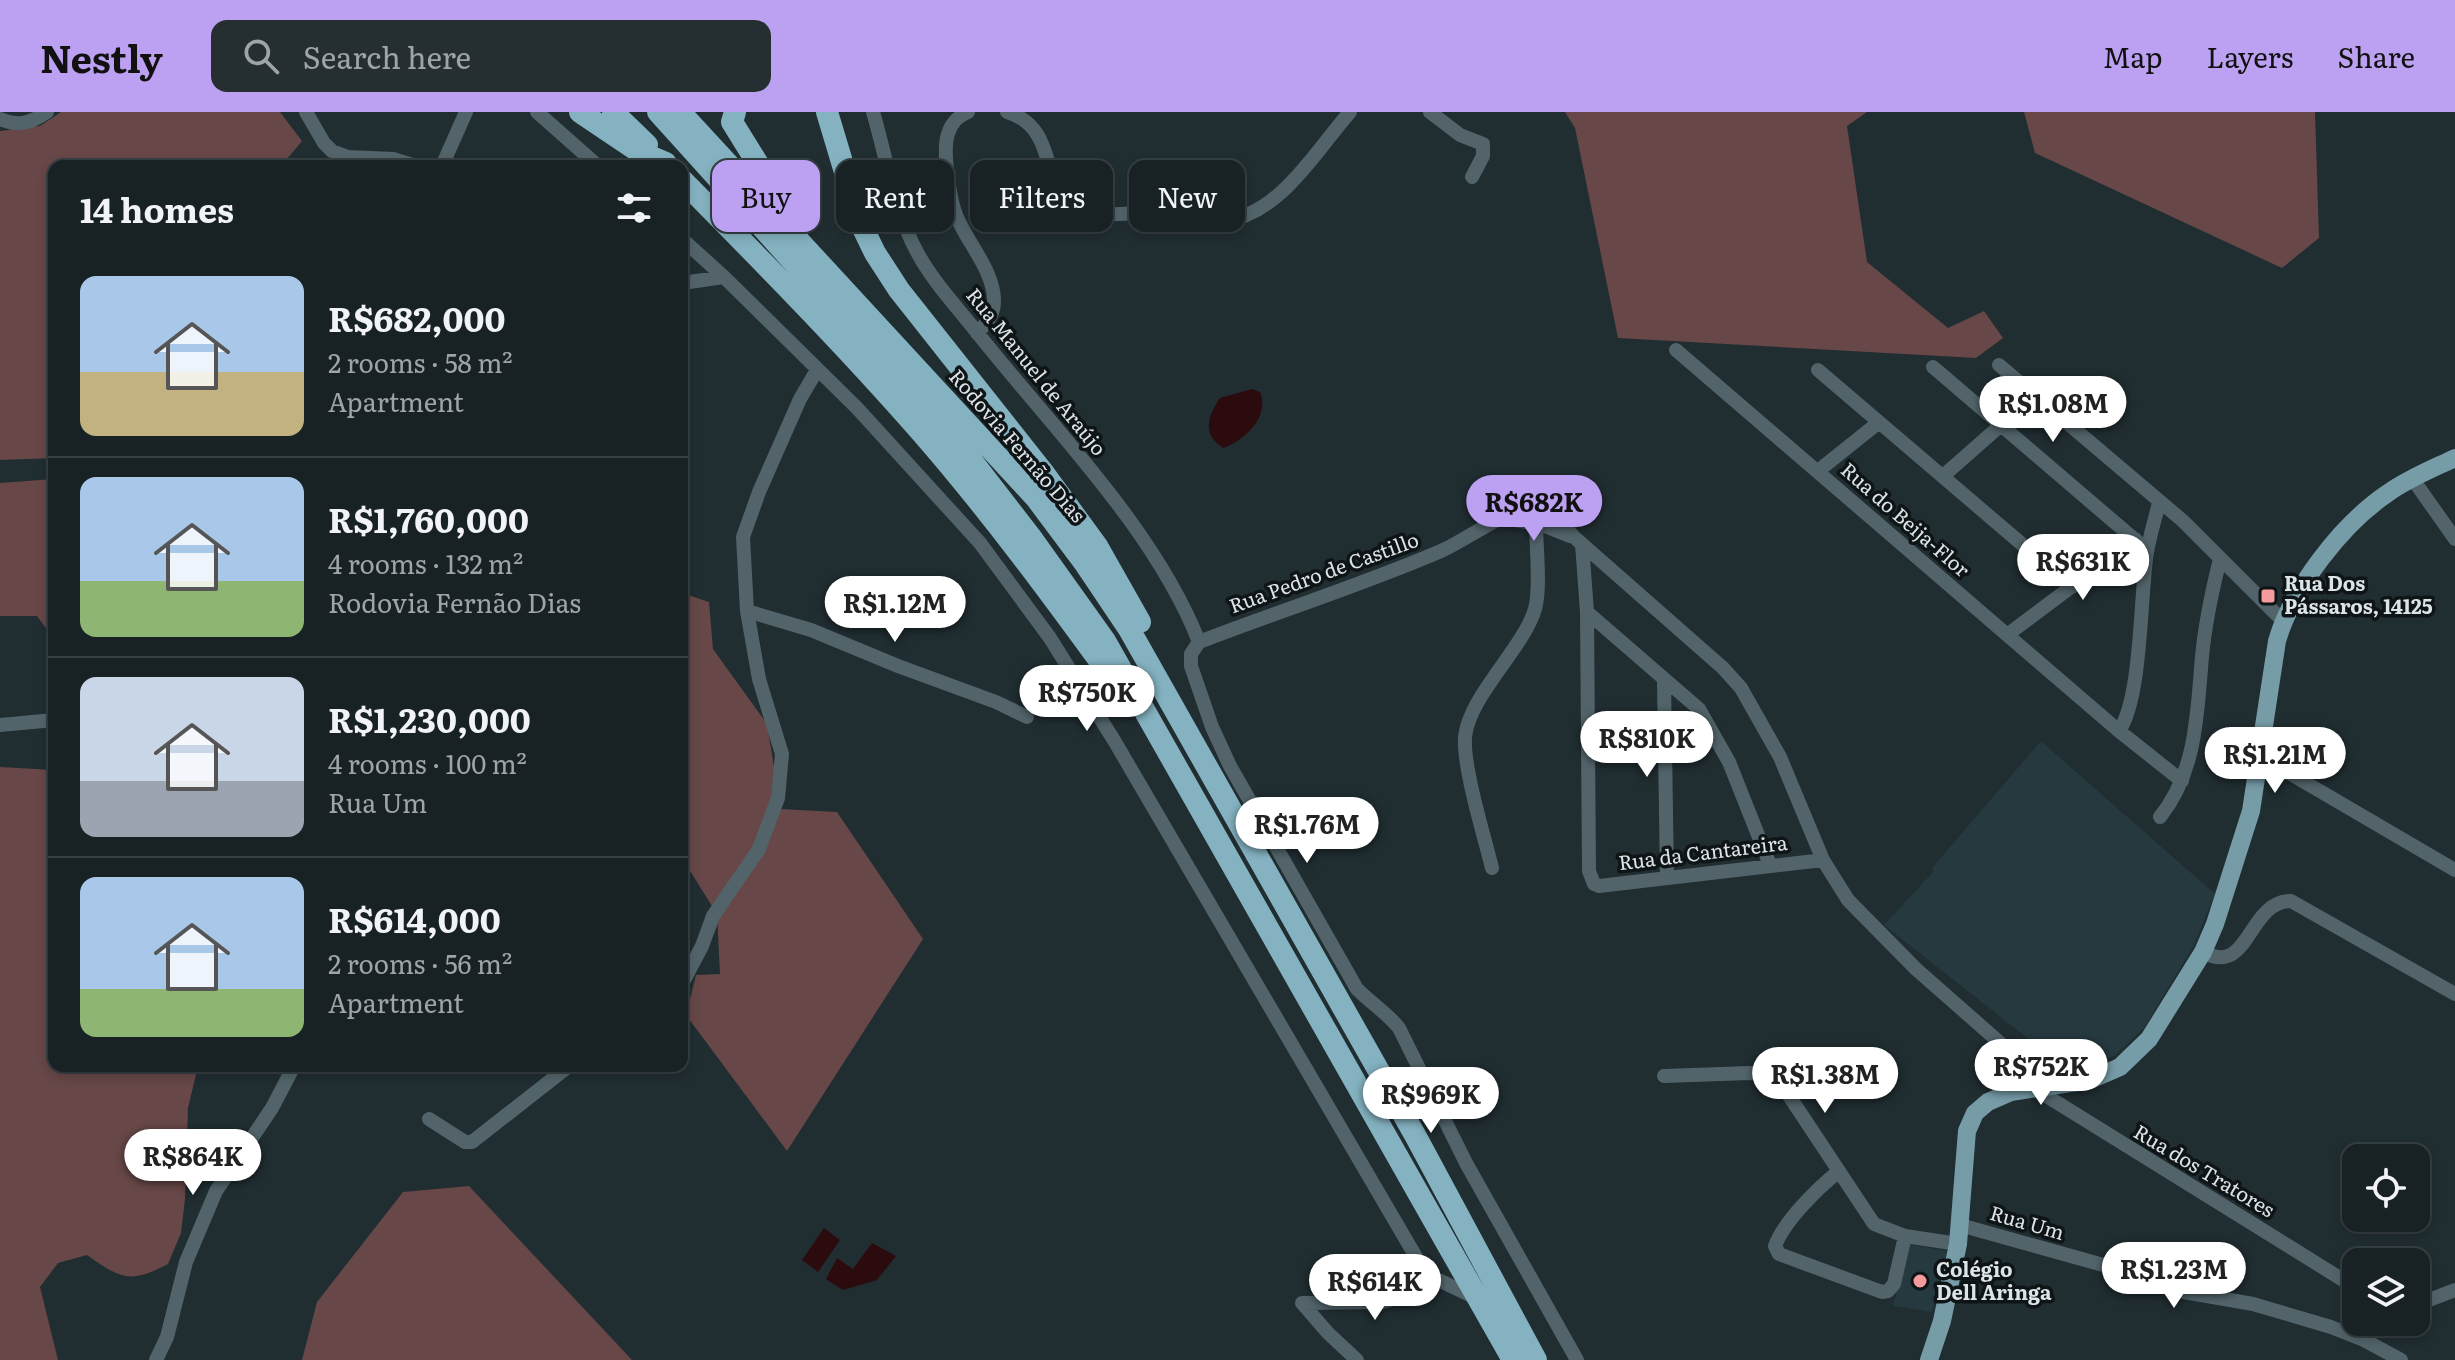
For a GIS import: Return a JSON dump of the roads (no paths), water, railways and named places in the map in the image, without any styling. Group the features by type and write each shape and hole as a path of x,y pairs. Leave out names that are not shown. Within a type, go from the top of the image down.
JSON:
{"highway":[{"path":"580,112 657,160"},
{"path":"613,112 662,160"},
{"path":"658,112 965,452 1105,641 1513,1360"},
{"name":"Rodovia Fernão Dias","path":"680,112 1036,498 1129,629 1415,1135 1536,1360"},
{"path":"735,112 732,122 819,262"},
{"path":"827,112 860,222 875,253 899,290 1043,472 1097,546 1219,762 1255,851"},
{"path":"688,186 766,264 921,433 1017,552 1173,760"},
{"path":"1072,546 1144,628"}],"main road":[{"path":"1929,1360 1942,1321 1958,1244 1967,1131 1975,1113 1988,1102 2011,1092 2106,1075 2133,1056 2149,1039 2203,952 2215,924 2251,811 2277,641 2283,621 2296,597 2342,534 2367,508 2412,478 2455,458"}],"street":[{"path":"0,119 22,124 47,112"},
{"path":"306,112 332,151 348,157 396,160"},
{"path":"445,160 466,112"},
{"path":"537,112 591,160"},
{"name":"Rua Manuel de Araújo","path":"873,112 917,252 977,333 1110,495 1187,611 1199,642"},
{"path":"968,112 957,117 946,139 955,214 991,282 994,302 990,320 977,333"},
{"path":"1007,112 1022,116 1033,126 1058,196 1070,210 1086,213 1154,212 1217,221 1246,215 1283,191 1350,112"},
{"path":"1430,112 1460,135 1483,144 1483,156 1472,177"},
{"path":"688,244 857,408 980,543 1050,638 1115,742 1426,1274 1482,1302"},
{"path":"688,282 724,277"},
{"name":"Rua do Beija-Flor","path":"1676,350 2119,731 2182,781"},
{"path":"1999,365 2183,521 2283,621"},
{"path":"1933,367 2147,550"},
{"path":"688,973 713,916 759,849 778,798 782,754 759,679 747,611 743,553 746,525 800,399 817,370"},
{"path":"1818,370 2072,587"},
{"path":"1818,471 1878,423"},
{"path":"1943,476 2001,425"},
{"path":"2412,478 2455,539"},
{"path":"2119,731 2134,685 2147,550 2159,503"},
{"name":"Rua Pedro de Castillo","path":"1199,642 1440,552 1523,510 1551,513 1578,541 1723,668 1741,688 1780,757 1823,860 1863,918 2007,1049 2066,1084"},
{"path":"1505,518 1536,524 1578,541"},
{"path":"1492,868 1466,755 1465,733 1472,714 1536,607 1536,524"},
{"path":"2007,635 2135,539"},
{"name":"Rua da Cantareira","path":"1578,541 1587,612 1590,878 1594,884 1599,886 1823,860"},
{"path":"2160,817 2177,794 2195,729 2204,643 2220,559"},
{"path":"747,611 811,630 1027,717"},
{"path":"1587,612 1692,703 1708,724 1729,762 1770,865"},
{"path":"1199,642 1191,654 1191,666 1212,727 1230,766 1357,989 1388,1014 1399,1028 1466,1163 1577,1360"},
{"path":"1664,681 1667,878"},
{"path":"0,725 48,721"},
{"path":"2259,763 2289,773 2455,870"},
{"path":"2203,952 2220,959 2232,955 2272,906 2291,901 2455,994"},
{"path":"2007,1049 2011,1092"},
{"path":"156,1360 167,1337 186,1262 216,1191 272,1108 291,1072"},
{"path":"429,1119 455,1137 472,1142 561,1072"},
{"path":"1664,1076 1762,1073 1774,1078 1782,1085 1874,1224 1905,1236 1958,1244"},
{"name":"Rua dos Tratores","path":"2032,1087 2342,1279"},
{"path":"1839,1171 1799,1211 1778,1238 1775,1246 1779,1254 1882,1292 1888,1291 1894,1284 1905,1236"},
{"name":"Rua Um","path":"1960,1225 2139,1275 2184,1292 2253,1304 2331,1327 2401,1360"},
{"path":"1357,1360 1302,1303 1382,1302 1400,1297 1426,1274"},
{"path":"2430,1300 2455,1290"}],"place":[{"name":"Rua Dos Pássaros, 14125","path":"2268,596"},
{"name":"Colégio Dell Aringa","path":"1920,1281"}]}
